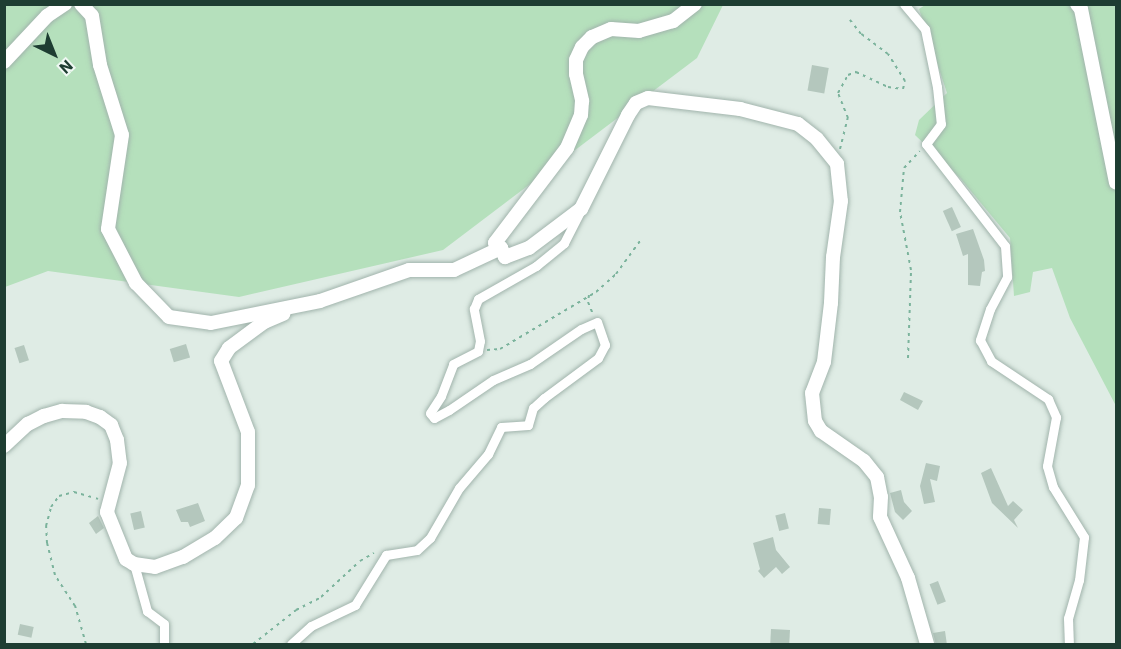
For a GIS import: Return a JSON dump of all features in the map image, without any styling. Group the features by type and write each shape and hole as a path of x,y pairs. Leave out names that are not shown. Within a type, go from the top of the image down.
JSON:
{"main road":[{"path":"4,62 47,16 65,4"},
{"path":"81,4 92,16 100,65 122,135 108,229 136,283 169,317 211,323 343,295 409,270 454,270 501,248"},
{"path":"695,4 673,21 639,31 611,29 592,37 582,47 576,67 582,101 581,115 567,148 495,243 501,248 505,257 529,248 581,209 628,115 636,103 648,98 740,109 798,123 817,139 837,164 841,201 833,256 831,303 824,362 812,393 813,409 821,431 864,461 877,477 881,498 880,517 908,578 927,645"},
{"path":"1077,4 1082,9 1116,183"},
{"path":"4,446 28,424 44,416 62,411 86,412 100,417 111,424 117,440 120,463 108,501 107,512 126,559 134,564 155,567 183,557 215,538 236,518 248,485 250,449 243,414 221,361 229,348 264,322 309,302"}],"street":[{"path":"904,4 925,29 937,87 941,124 926,144 1005,246 1007,277 990,309 980,340 991,361 1048,399 1056,417 1047,466 1053,487 1084,537 1079,580 1068,618 1069,645"},
{"path":"291,645 311,626 355,605 386,555 417,550 430,538 459,488 488,454 501,427 528,425 533,408 598,358 606,345 597,322 581,329 530,364 493,380 434,418 430,413 441,396 453,364 478,351 480,341 474,309 478,299 536,267 564,243 581,209"},
{"path":"134,564 147,611 164,624 164,645"}],"path":[{"path":"837,164 848,118 838,93 848,75 856,72 888,87 903,89 905,81 888,54 861,34 850,20"},
{"path":"908,358 911,270 900,212 904,168 926,144"},
{"path":"478,351 500,349 589,295 616,274 640,241"},
{"path":"589,295 588,302 597,322"},
{"path":"86,645 75,606 55,575 47,543 46,526 51,507 59,496 74,492 108,501"},
{"path":"254,645 296,610 321,597 360,561 372,553 386,555"}],"green space":[{"path":"5,5 723,5 697,58 443,250 239,297 48,271 5,287"},
{"path":"925,5 1116,5 1116,406 1070,318 1052,268 1033,272 1030,292 1014,296 1010,238 960,178 915,135 919,120 947,93 919,9"}],"building":[{"path":"812,65 829,68 824,94 807,91"},
{"path":"952,207 961,227 952,231 943,211"},
{"path":"973,229 984,260 985,271 982,272 980,286 968,285 968,254 963,256 956,234"},
{"path":"186,344 190,357 174,362 170,349"},
{"path":"24,345 29,360 19,363 14,348"},
{"path":"904,392 923,401 918,410 900,400"},
{"path":"926,463 940,466 937,481 930,479 935,502 924,504 920,486"},
{"path":"991,468 1008,506 1013,501 1023,510 1014,520 1018,528 992,503 981,473"},
{"path":"901,490 904,502 912,511 903,520 895,512 890,493"},
{"path":"198,503 205,521 190,527 188,522 181,522 176,510"},
{"path":"819,508 831,509 830,525 818,524"},
{"path":"141,511 145,528 134,530 130,513"},
{"path":"785,513 789,529 779,531 775,515"},
{"path":"98,516 104,528 96,534 89,523"},
{"path":"773,537 776,550 790,567 782,574 776,567 764,578 758,571 760,569 753,543"},
{"path":"938,581 946,602 937,605 930,584"},
{"path":"20,624 34,627 31,638 18,635"},
{"path":"771,629 790,630 789,644 770,644"},
{"path":"945,631 947,645 936,645 933,633"}]}
